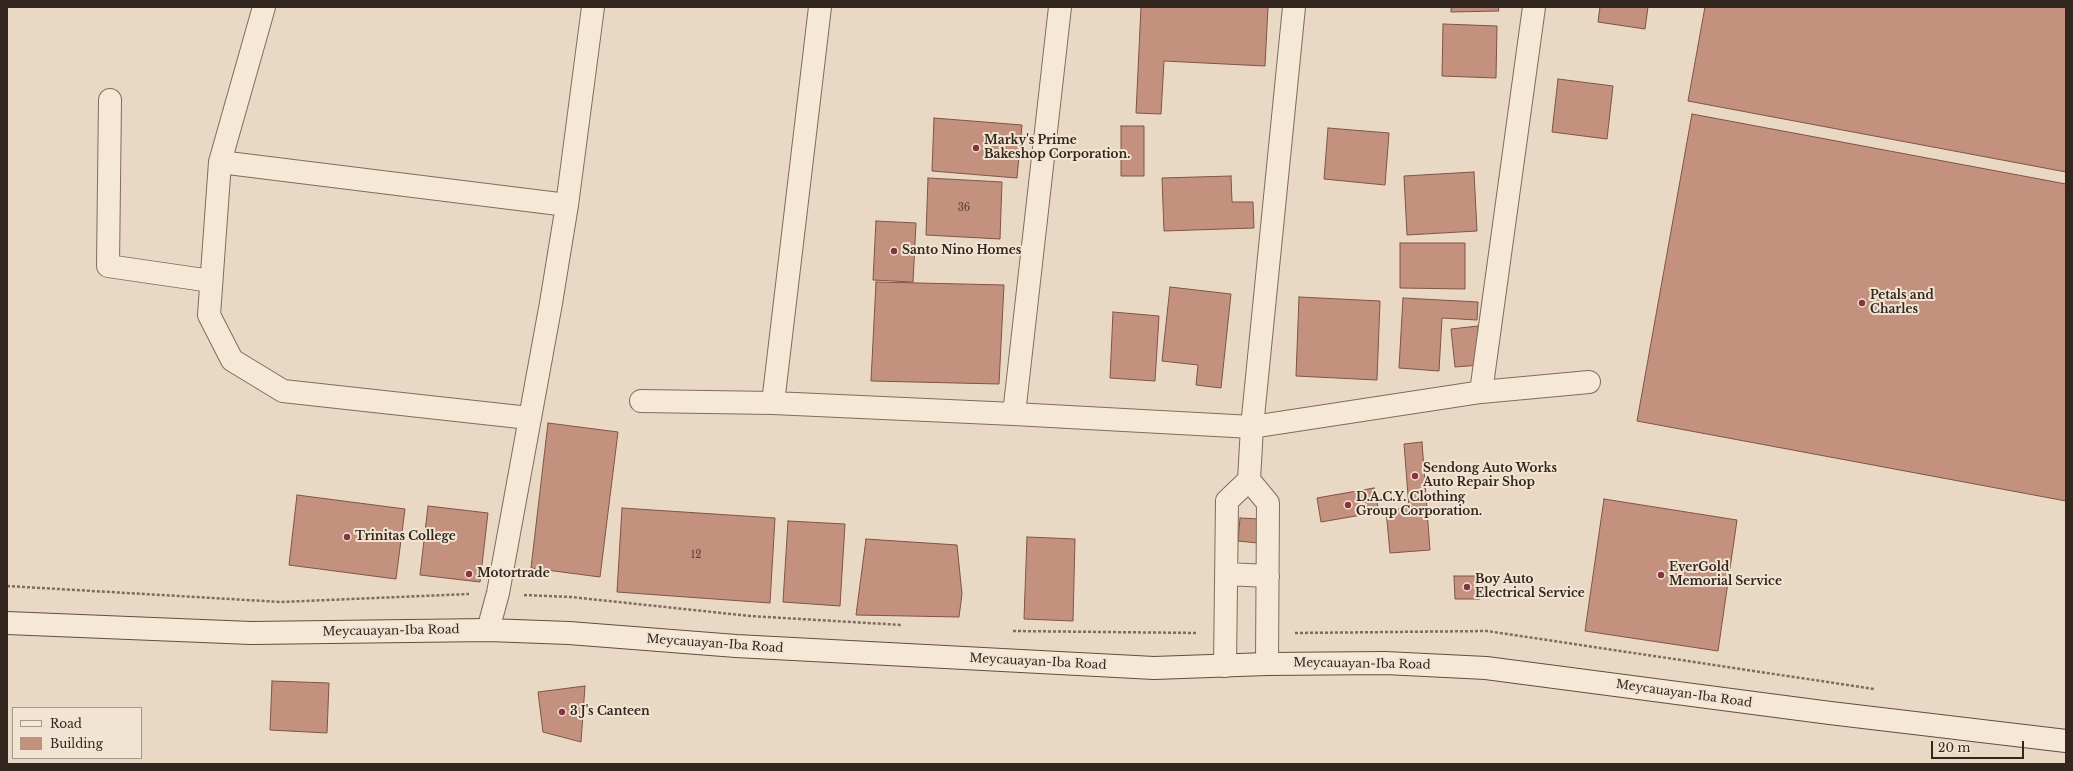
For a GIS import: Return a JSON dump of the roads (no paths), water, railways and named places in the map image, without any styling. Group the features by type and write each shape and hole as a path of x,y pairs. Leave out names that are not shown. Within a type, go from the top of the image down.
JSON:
{"street":[{"path":"264,7 220,162 209,315 232,360 283,391 529,418"},
{"path":"488,630 498,593 567,205 593,7"},
{"path":"773,403 820,7"},
{"path":"1014,414 1060,7"},
{"path":"1267,664 1268,503 1249,480 1252,428 1294,7"},
{"path":"1481,392 1534,7"},
{"path":"110,100 108,266 211,281"},
{"path":"220,162 567,205"},
{"path":"641,401 773,403 1014,414 1252,428 1481,392 1589,382"},
{"path":"1225,666 1227,501 1249,480"},
{"path":"1227,574 1268,576"},
{"name":"Meycauayan-Iba Road","path":"7,623 251,633 488,630 998,661 1154,668 1267,664 1385,663 1486,668 1822,712 2066,741"}],"place":[{"name":"Marky's Prime Bakeshop Corporation.","path":"976,148"},
{"name":"Santo Nino Homes","path":"894,251"},
{"name":"Petals and Charles","path":"1862,303"},
{"name":"Sendong Auto Works Auto Repair Shop","path":"1415,476"},
{"name":"D.A.C.Y. Clothing Group Corporation.","path":"1348,505"},
{"name":"Trinitas College","path":"347,537"},
{"name":"Motortrade","path":"469,574"},
{"name":"EverGold Memorial Service","path":"1661,575"},
{"name":"Boy Auto Electrical Service","path":"1467,587"},
{"name":"3 J's Canteen","path":"562,712"}]}
